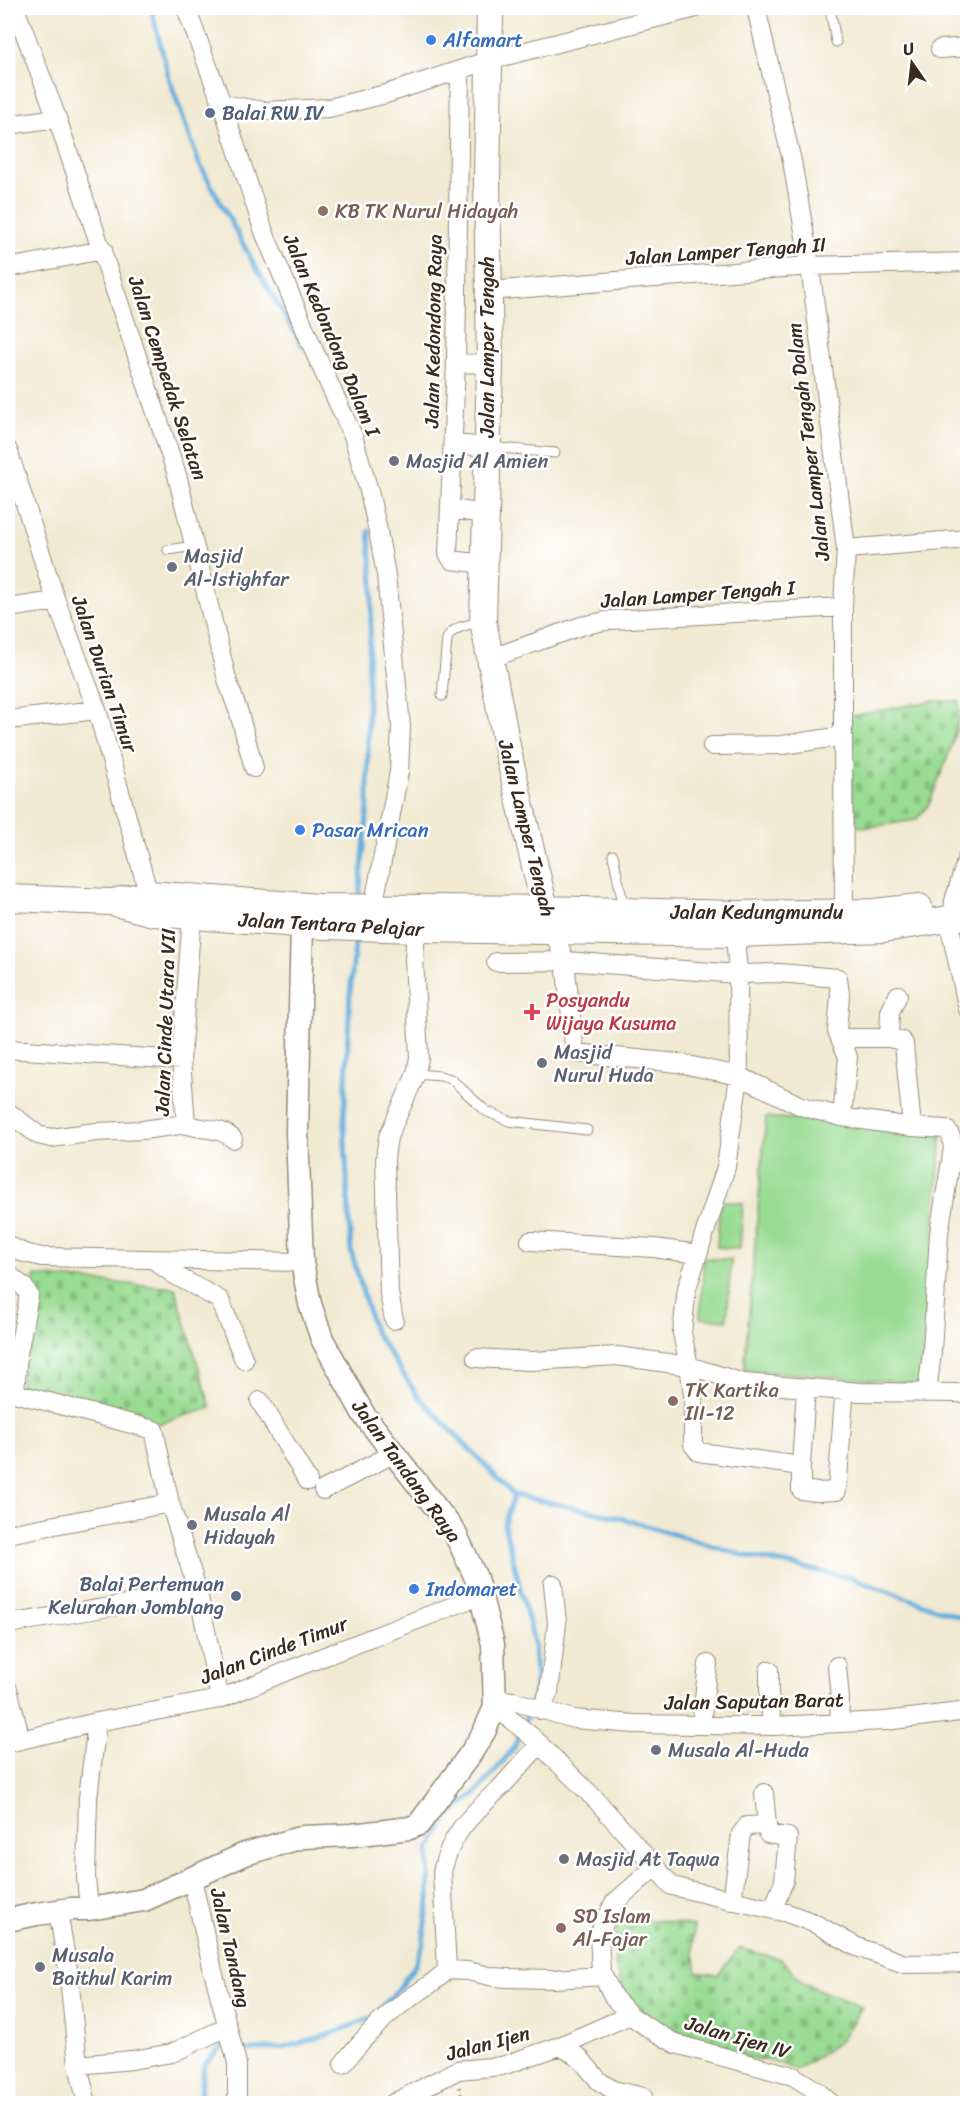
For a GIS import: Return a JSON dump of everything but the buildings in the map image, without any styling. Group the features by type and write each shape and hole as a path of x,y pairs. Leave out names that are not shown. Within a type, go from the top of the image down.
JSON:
{"main road":[{"name":"Jalan Lamper Tengah","path":"490,8 487,180 490,364 483,621 523,820 549,919"},
{"name":"Jalan Tentara Pelajar","path":"8,898 151,904 315,919"},
{"name":"Jalan Tentara Pelajar","path":"151,904 192,916 315,919 369,914 549,919"},
{"name":"Jalan Kedungmundu","path":"549,919 624,911 734,924 844,913 960,909"},
{"name":"Jalan Kedungmundu","path":"549,919 884,929 960,909"},
{"name":"Jalan Tentara Pelajar","path":"369,914 416,929 549,919"}],"street":[{"name":"Jalan Kedondong Dalam I","path":"186,8 222,104 264,232 353,436 378,531 387,586 401,726 399,772 369,914"},
{"path":"222,104 264,111 329,108 386,94 490,60 696,8"},
{"name":"Jalan Lamper Tengah Dalam","path":"756,8 792,161 810,266 846,549 843,607 844,913"},
{"name":"Jalan Cempedak Selatan","path":"14,16 57,117 177,475 228,683 254,768"},
{"path":"940,49 968,47"},
{"name":"Jalan Kedondong Raya","path":"460,70 456,363 449,558 483,564"},
{"path":"8,124 57,117"},
{"path":"459,137 488,140"},
{"path":"458,177 487,180"},
{"path":"458,247 487,250"},
{"path":"8,268 103,250"},
{"name":"Jalan Lamper Tengah II","path":"488,291 810,266 968,262"},
{"path":"456,363 490,364"},
{"path":"453,444 487,447"},
{"name":"Jalan Durian Timur","path":"8,450 14,492 97,710 151,904"},
{"path":"451,509 485,514"},
{"path":"846,549 968,539"},
{"path":"8,608 56,601"},
{"name":"Jalan Lamper Tengah I","path":"489,659 581,626 611,620 843,607"},
{"path":"8,720 97,710"},
{"path":"712,746 783,744 843,736"},
{"path":"968,855 953,945 968,1009"},
{"name":"Jalan Cinde Utara VII","path":"8,1112 44,1138 186,1124 182,1060 192,916"},
{"name":"Jalan Tandang Raya","path":"8,1920 144,1900 246,1854 303,1837 352,1835 411,1828 419,1824 503,1706 493,1644 481,1595 476,1578 454,1531 364,1415 322,1339 310,1304 302,1262 297,1132 315,919"},
{"path":"549,919 565,961 575,1053 678,1063 739,1076 801,1106 842,1117 912,1127 946,1129 952,1137 953,1148 939,1233 932,1352 927,1393"},
{"path":"734,924 738,974 739,1076 726,1167 687,1288 682,1333 693,1394 693,1445 699,1452 724,1457 801,1466"},
{"path":"394,1320 388,1293 385,1158 388,1137 416,1074 419,1057 414,969 416,929"},
{"path":"496,962 565,961 738,974 779,973 836,978 840,995 837,1031 848,1057 842,1117"},
{"path":"889,1038 890,1012 898,995"},
{"path":"840,1038 889,1038 902,1041 912,1127"},
{"path":"8,1049 182,1060"},
{"path":"186,1124 228,1133 233,1138"},
{"path":"530,1241 654,1248 698,1254"},
{"path":"8,1245 24,1253 42,1257 155,1261 302,1262"},
{"path":"155,1261 196,1288 220,1299 244,1360"},
{"path":"8,1274 24,1287 29,1295 13,1354 11,1394 153,1430 170,1503 198,1592 220,1699"},
{"path":"476,1358 531,1361 617,1356 689,1366 744,1383 860,1392 968,1395"},
{"path":"806,1388 801,1490 817,1492 837,1491 843,1390"},
{"path":"260,1401 316,1486 393,1454"},
{"path":"8,1534 170,1503"},
{"path":"542,1710 549,1692 557,1623 552,1584"},
{"path":"8,1624 198,1592"},
{"name":"Jalan Cinde Timur","path":"14,1741 97,1722 220,1699 481,1595"},
{"path":"701,1724 708,1665"},
{"path":"837,1666 840,1699 839,1723"},
{"path":"769,1670 772,1726"},
{"path":"8,1689 14,1741"},
{"path":"503,1706 597,1801 672,1886 787,1912 814,1923 857,1947 905,1964 968,1963"},
{"name":"Jalan Saputan Barat","path":"503,1706 542,1710 574,1719 634,1724 772,1726 885,1721 968,1711"},
{"path":"89,1909 86,1876 88,1798 97,1722"},
{"path":"343,2064 376,2024 405,2001 438,1980 447,1970 442,1872 446,1857 467,1819 535,1740"},
{"path":"764,1793 768,1834 788,1837 784,1881 773,1910"},
{"path":"732,1901 741,1834 747,1826 767,1825"},
{"path":"447,1970 476,1972 494,1977 553,1979 603,1976 599,1934 614,1903 655,1868"},
{"name":"Jalan Tandang","path":"192,1879 237,2063 237,2103"},
{"path":"58,1911 69,1977 78,2065 87,2103"},
{"name":"Jalan Ijen IV","path":"603,1976 614,1998 630,2015 647,2028 676,2044 793,2076 832,2103"},
{"name":"Jalan Ijen","path":"392,2103 459,2070 502,2066 560,2046 630,2015"},
{"path":"78,2065 132,2060 172,2053 229,2032"},
{"path":"560,2046 579,2057 599,2080 613,2090 643,2097"}],"lane":[{"path":"830,8 836,42"},
{"path":"487,447 555,453"},
{"path":"168,550 194,546"},
{"path":"442,696 447,639 453,630 483,621"},
{"path":"613,855 624,911"},
{"path":"416,1074 451,1079 486,1111 508,1121 586,1130"}],"green space":[{"path":"931,701 959,701 959,717 951,748 929,804 916,820 870,827 852,826 850,716"},
{"path":"766,1117 942,1131 921,1384 744,1370"},
{"path":"720,1201 743,1203 740,1249 717,1247"},
{"path":"704,1258 731,1260 727,1320 700,1318"},
{"path":"35,1276 175,1288 211,1408 154,1425 20,1388"},
{"path":"621,1917 694,1926 693,1946 697,1972 718,1975 739,1948 781,1959 803,1983 862,2007 841,2040 796,2070 776,2062 747,2057 663,2026 646,2014 623,1991 615,1966 614,1939"}],"waterway":[{"path":"151,8 169,78 199,163 256,268 303,346"},
{"path":"359,899 368,806 368,670 373,584 369,531"},
{"path":"356,935 350,994 344,1123 351,1251 374,1331 418,1396 514,1495 617,1517 742,1555 852,1578 968,1620"},
{"path":"203,2104 200,2099 204,2065 221,2047 234,2044 248,2050 283,2048 328,2035 373,2017 399,1988 415,1965 423,1944 429,1900 429,1850 446,1818 478,1791 514,1748 534,1696 536,1678 534,1643 504,1524 514,1495"}],"place":[{"name":"Alfamart","path":"431,40"},
{"name":"Balai RW IV","path":"210,113"},
{"name":"KB TK Nurul Hidayah","path":"323,211"},
{"name":"Masjid Al Amien","path":"394,461"},
{"name":"Masjid Al-Istighfar","path":"172,567"},
{"name":"Pasar Mrican","path":"300,830"},
{"name":"Posyandu Wijaya Kusuma","path":"532,1012"},
{"name":"Masjid Nurul Huda","path":"542,1063"},
{"name":"TK Kartika III-12","path":"673,1401"},
{"name":"Musala Al Hidayah","path":"192,1525"},
{"name":"Indomaret","path":"414,1589"},
{"name":"Balai Pertemuan Kelurahan Jomblang","path":"236,1596"},
{"name":"Musala Al-Huda","path":"656,1750"},
{"name":"Masjid At Taqwa","path":"564,1859"},
{"name":"SD Islam Al-Fajar","path":"561,1928"},
{"name":"Musala Baithul Karim","path":"40,1967"}]}
